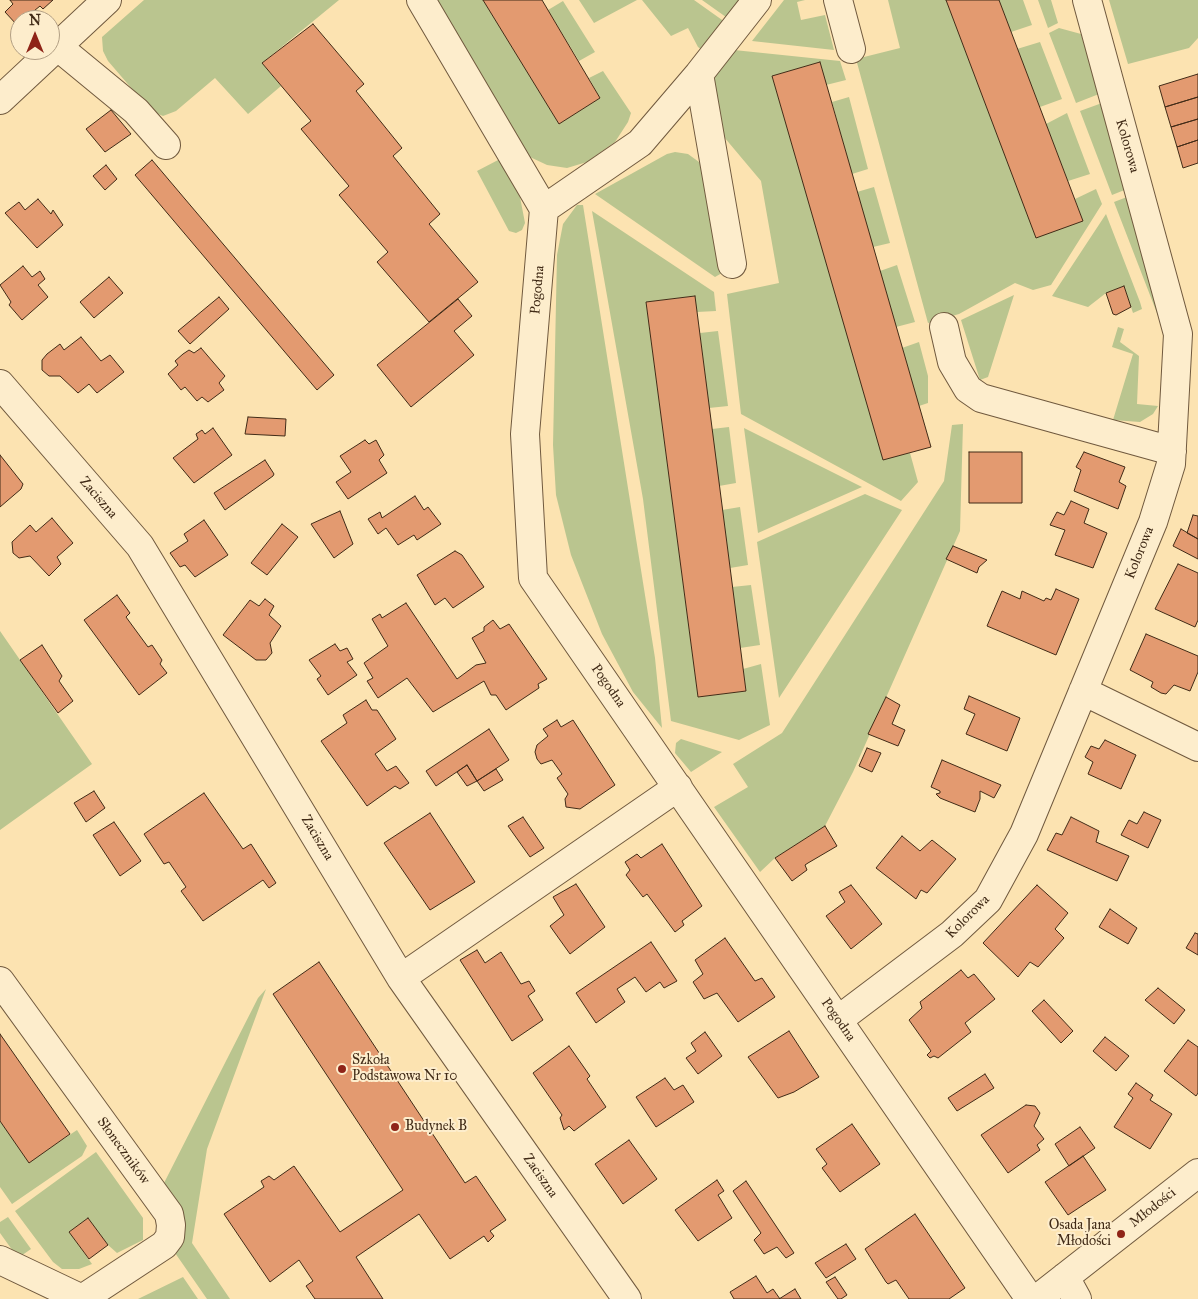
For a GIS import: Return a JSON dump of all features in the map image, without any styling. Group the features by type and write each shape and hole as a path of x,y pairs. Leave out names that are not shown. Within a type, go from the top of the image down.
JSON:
{"street":[{"path":"60,43 107,0"},
{"path":"421,0 544,209 640,143 699,74 758,0"},
{"path":"838,0 851,49"},
{"name":"Kolorowa","path":"838,1020 952,934 988,900 1024,834 1152,522 1171,464 1178,334 1087,0"},
{"path":"60,48 136,111 166,145"},
{"path":"0,100 42,60"},
{"path":"699,74 732,264"},
{"name":"Pogodna","path":"544,209 525,434 533,578 1030,1299"},
{"path":"944,327 952,362 968,389 981,398 1172,451"},
{"name":"Zaciszna","path":"0,384 140,546 401,978 627,1299"},
{"path":"1083,691 1198,747"},
{"path":"401,978 678,788"},
{"name":"Słoneczników","path":"0,981 169,1214 171,1226 170,1237 164,1245 82,1299 0,1260"},
{"name":"Młodości","path":"1037,1299 1071,1288 1198,1173"}],"green space":[{"path":"144,0 339,0 262,63 281,86 248,114 215,78 176,111 163,116 151,111 108,61 103,51 102,37"},
{"path":"433,0 483,0 559,124 600,98 589,78 603,71 631,113 628,122 615,142 587,162 567,168 547,165 530,157"},
{"path":"579,0 637,0 594,23"},
{"path":"642,0 694,0 732,27 710,56 698,47 688,28 671,36"},
{"path":"702,0 748,0 733,22"},
{"path":"784,0 805,0 797,2 801,20 825,15 834,50 752,41"},
{"path":"888,0 946,0 1036,237 1083,221 1075,199 1096,189 1102,204 1051,285 1033,290 1015,283 959,314 928,323 856,59 900,48"},
{"path":"999,0 1023,0 1032,25 1011,32"},
{"path":"1038,0 1051,0 1058,23 1048,28"},
{"path":"1109,0 1198,0 1198,38 1189,48 1128,64"},
{"path":"563,1 595,52 579,61 548,10"},
{"path":"1059,28 1081,34 1099,94 1076,103 1049,33"},
{"path":"1040,42 1062,99 1040,107 1017,49"},
{"path":"734,50 840,61 846,80 826,85 820,62 772,76 883,459 910,453 918,482 901,501 741,414 727,294 779,283 761,181 719,131 706,80"},
{"path":"849,97 868,169 852,174 832,102"},
{"path":"1102,103 1127,189 1112,195 1080,111"},
{"path":"1067,113 1090,174 1068,181 1046,124"},
{"path":"675,152 688,154 699,162 703,169 722,273 715,277 595,194 667,154"},
{"path":"500,159 520,197 525,223 522,230 516,233 509,231 477,171"},
{"path":"874,187 890,243 873,247 857,192"},
{"path":"1127,197 1160,321 1114,202"},
{"path":"577,205 583,205 655,658 662,728 633,692 602,634 571,555 556,495 553,445 557,255 563,224"},
{"path":"592,211 714,292 716,311 697,312 694,296 646,302 698,697 746,691 743,669 761,664 770,725 739,740 671,721 643,499"},
{"path":"1106,214 1142,309 1133,313 1124,286 1106,293 1088,307 1052,296"},
{"path":"897,265 915,322 896,327 880,271"},
{"path":"1014,295 988,377 980,380 961,320"},
{"path":"1118,327 1124,329 1120,342 1139,356 1137,404 1158,406 1153,414 1140,422 1113,420 1133,354 1112,347"},
{"path":"718,331 728,406 709,408 700,333"},
{"path":"919,342 928,376 928,403 919,406 902,348"},
{"path":"963,424 960,531 853,772 825,826 775,858 760,872 714,807 748,787 733,764 782,733 944,481 952,425"},
{"path":"729,427 736,483 719,486 712,429"},
{"path":"744,428 862,487 758,533"},
{"path":"865,494 902,510 779,698 757,542"},
{"path":"740,507 748,565 730,568 722,510"},
{"path":"751,585 760,645 740,648 732,587"},
{"path":"0,631 92,764 0,830"},
{"path":"681,739 722,752 691,772 675,753 676,743"},
{"path":"266,989 207,1149 192,1243 230,1299 207,1299 173,1250 170,1200 164,1183 258,998"},
{"path":"0,1121 29,1162 77,1130 87,1146 82,1156 12,1204 0,1187"},
{"path":"96,1152 143,1218 143,1240 117,1253 108,1245 88,1218 69,1232 92,1264 79,1269 62,1269 53,1262 15,1211"},
{"path":"8,1217 31,1249 18,1258 0,1233 0,1222"},
{"path":"183,1277 198,1299 138,1299"}],"building":[{"path":"10,0 53,0 43,9 40,6 35,10 10,10 10,17 5,12 13,4"},
{"path":"483,0 542,0 600,98 559,124"},
{"path":"946,0 999,0 1083,221 1036,238"},
{"path":"313,24 364,84 356,91 402,148 393,156 440,214 429,224 478,282 429,322 377,262 388,252 339,195 349,186 301,129 311,121 262,63"},
{"path":"820,62 931,447 883,460 772,76"},
{"path":"1198,74 1198,97 1165,107 1159,86"},
{"path":"1198,97 1198,119 1171,127 1165,107"},
{"path":"111,110 131,134 105,152 86,129"},
{"path":"1198,119 1198,140 1177,147 1171,127"},
{"path":"1198,140 1198,163 1183,168 1177,147"},
{"path":"152,160 334,375 317,390 135,175"},
{"path":"106,165 117,179 105,190 93,176"},
{"path":"38,199 51,214 53,210 63,225 37,248 5,213 19,202 25,210"},
{"path":"23,266 32,277 40,271 45,279 38,285 48,297 22,320 9,305 11,302 0,285"},
{"path":"109,277 123,293 94,318 80,302"},
{"path":"1124,286 1131,307 1116,315 1113,314 1106,293"},
{"path":"695,296 746,691 698,697 646,302"},
{"path":"219,297 229,309 190,344 178,331"},
{"path":"458,299 472,316 454,331 474,355 411,407 377,365"},
{"path":"81,337 101,361 110,355 124,372 97,393 89,384 78,393 60,376 49,376 42,370 42,360 47,354 60,344 64,350"},
{"path":"201,348 225,376 219,383 224,390 208,402 202,397 197,401 185,387 181,390 168,374 178,365 175,361 183,354 189,350 194,353"},
{"path":"248,417 286,419 285,436 245,434"},
{"path":"213,428 232,455 194,483 173,458 198,439 196,434 202,430 205,434"},
{"path":"365,440 369,444 376,440 384,455 379,460 387,473 348,499 336,482 351,472 340,456"},
{"path":"969,452 1022,452 1022,503 969,503"},
{"path":"1084,452 1125,467 1119,482 1126,486 1118,509 1074,491 1081,470 1076,467"},
{"path":"0,455 23,484 21,489 0,507"},
{"path":"265,460 274,474 273,476 225,510 214,493"},
{"path":"415,496 424,510 428,507 441,524 417,540 414,535 398,545 386,528 378,534 368,519 380,512 382,518"},
{"path":"1071,501 1089,509 1084,523 1107,533 1093,568 1055,555 1065,530 1050,525 1057,512 1064,515"},
{"path":"340,511 353,544 334,558 311,524"},
{"path":"1193,515 1198,516 1198,539 1187,533"},
{"path":"52,518 73,543 57,557 61,564 49,576 30,556 19,558 13,553 12,542 30,525 36,532"},
{"path":"204,520 228,555 195,577 185,565 180,567 170,553 188,541 184,534"},
{"path":"282,524 298,537 267,575 251,563"},
{"path":"1181,529 1198,539 1198,559 1173,546"},
{"path":"953,546 987,560 979,567 977,573 946,559"},
{"path":"455,551 462,555 484,587 453,608 445,598 435,605 417,575"},
{"path":"1178,564 1198,573 1198,620 1195,627 1155,609"},
{"path":"1056,589 1079,599 1056,655 987,626 1002,591 1020,599 1022,591 1044,601 1046,598 1051,600"},
{"path":"117,595 130,613 126,617 148,647 152,645 162,660 160,664 167,673 139,695 84,620"},
{"path":"265,599 274,606 269,615 281,626 270,643 272,653 266,660 256,660 223,635 250,600 259,606"},
{"path":"406,603 457,679 476,665 486,663 472,638 484,631 484,627 493,620 500,629 509,624 547,679 538,684 539,688 506,710 496,695 491,695 484,681 433,712 407,678 378,698 367,681 373,678 364,663 388,646 372,619 380,614 382,618"},
{"path":"1146,634 1198,656 1198,672 1190,691 1174,685 1166,694 1161,693 1151,687 1153,682 1130,670"},
{"path":"335,644 340,651 347,648 353,659 347,662 357,675 328,695 317,679 321,676 309,660"},
{"path":"42,645 62,676 59,681 73,701 58,713 20,660"},
{"path":"969,696 1020,718 1007,751 966,734 975,714 964,709"},
{"path":"886,697 900,705 892,724 905,730 898,746 868,734"},
{"path":"366,700 372,710 377,710 396,739 375,754 387,771 396,766 409,783 400,789 395,786 367,806 321,741 347,723 343,715"},
{"path":"557,720 561,727 573,720 615,785 580,809 566,807 565,799 568,794 557,778 562,774 552,760 541,764 535,752 537,745 548,736 543,729"},
{"path":"489,729 509,760 477,781 467,765 436,786 426,771"},
{"path":"1105,740 1136,755 1121,789 1088,774 1093,762 1085,757 1091,746 1099,749"},
{"path":"867,748 881,753 872,772 859,766"},
{"path":"942,760 1001,785 994,798 980,791 980,799 975,812 940,798 936,794 940,793 940,791 931,787"},
{"path":"467,765 477,781 467,786 457,772"},
{"path":"496,769 503,780 484,791 477,781"},
{"path":"94,791 105,808 86,822 74,803"},
{"path":"204,793 243,849 251,844 276,883 269,888 263,880 203,921 181,891 186,887 169,862 164,864 144,834"},
{"path":"1144,812 1161,820 1148,848 1121,835 1129,820 1137,824"},
{"path":"430,813 475,882 430,910 384,843"},
{"path":"523,817 544,848 530,857 508,826"},
{"path":"1071,817 1099,831 1096,842 1129,856 1117,881 1047,850 1056,833 1062,835"},
{"path":"114,822 141,861 120,876 93,835"},
{"path":"825,826 837,846 805,865 807,870 792,881 775,858"},
{"path":"902,836 920,851 932,840 956,859 927,893 921,890 916,899 876,868"},
{"path":"662,844 702,906 682,921 684,925 675,932 647,894 643,897 626,875 630,870 625,862 637,854 641,858"},
{"path":"576,884 605,927 570,954 550,926 564,915 553,897"},
{"path":"851,885 882,924 851,949 826,916 845,902 839,892"},
{"path":"1037,885 1068,913 1055,929 1064,938 1038,967 1030,962 1018,977 983,943"},
{"path":"1110,909 1137,928 1128,944 1099,927"},
{"path":"1195,933 1198,934 1198,955 1186,948"},
{"path":"725,938 755,981 762,978 775,997 738,1022 717,993 704,999 693,982 703,974 695,960"},
{"path":"651,942 677,981 664,988 660,982 646,992 635,977 617,989 625,1002 596,1023 576,993"},
{"path":"477,950 485,963 501,952 521,984 529,981 535,991 528,996 543,1020 512,1041 460,960"},
{"name":"Budynek B","path":"319,962 465,1183 476,1176 506,1220 490,1231 494,1236 488,1242 484,1236 450,1259 419,1214 356,1257 383,1299 315,1299 306,1286 313,1281 299,1260 270,1282 224,1214 264,1187 261,1181 269,1176 274,1180 294,1166 340,1232 403,1190 273,994"},
{"path":"961,970 968,978 974,974 995,999 965,1023 971,1032 938,1058 934,1056 930,1058 927,1055 931,1051 909,1020 922,1008 920,1002"},
{"path":"1158,988 1185,1010 1174,1024 1145,1000"},
{"path":"1044,1000 1073,1031 1061,1043 1032,1011"},
{"path":"789,1031 819,1077 794,1092 778,1098 748,1057"},
{"path":"705,1032 722,1056 698,1074 686,1058 696,1051 691,1043"},
{"path":"0,1034 70,1134 29,1163 0,1121"},
{"path":"1105,1037 1129,1056 1116,1071 1093,1051"},
{"path":"1188,1040 1198,1047 1198,1093 1196,1096 1164,1071"},
{"path":"569,1046 590,1076 587,1079 606,1107 574,1131 569,1126 564,1130 560,1118 562,1115 533,1073"},
{"path":"985,1074 994,1088 957,1111 948,1098"},
{"path":"665,1078 674,1090 683,1085 694,1102 656,1127 636,1097"},
{"path":"1136,1083 1153,1095 1150,1100 1172,1114 1150,1149 1114,1127 1133,1098 1128,1094"},
{"path":"1026,1105 1035,1106 1040,1113 1034,1126 1044,1139 1037,1145 1040,1150 1008,1173 981,1135"},
{"path":"852,1124 880,1164 840,1192 822,1168 827,1164 816,1149"},
{"path":"1080,1127 1095,1148 1069,1166 1055,1144"},
{"path":"629,1140 657,1179 623,1204 595,1164"},
{"path":"1083,1156 1106,1190 1068,1215 1045,1182"},
{"path":"717,1180 724,1191 718,1195 732,1218 698,1241 675,1210"},
{"path":"746,1181 794,1253 786,1258 777,1247 764,1254 754,1240 761,1233 733,1191"},
{"path":"915,1214 965,1288 949,1299 909,1299 896,1280 888,1284 886,1282 865,1249"},
{"path":"88,1218 108,1245 89,1259 69,1232"},
{"path":"846,1244 856,1259 826,1278 815,1263"},
{"path":"756,1276 767,1293 773,1289 780,1299 734,1299 730,1292"},
{"path":"835,1277 847,1295 841,1299 838,1299 826,1282"},
{"path":"795,1289 801,1299 779,1299"}],"place":[{"name":"Szkoła Podstawowa Nr 10","path":"342,1069"},
{"name":"Budynek B","path":"395,1127"},
{"name":"Osada Jana Młodości","path":"1121,1234"}]}
